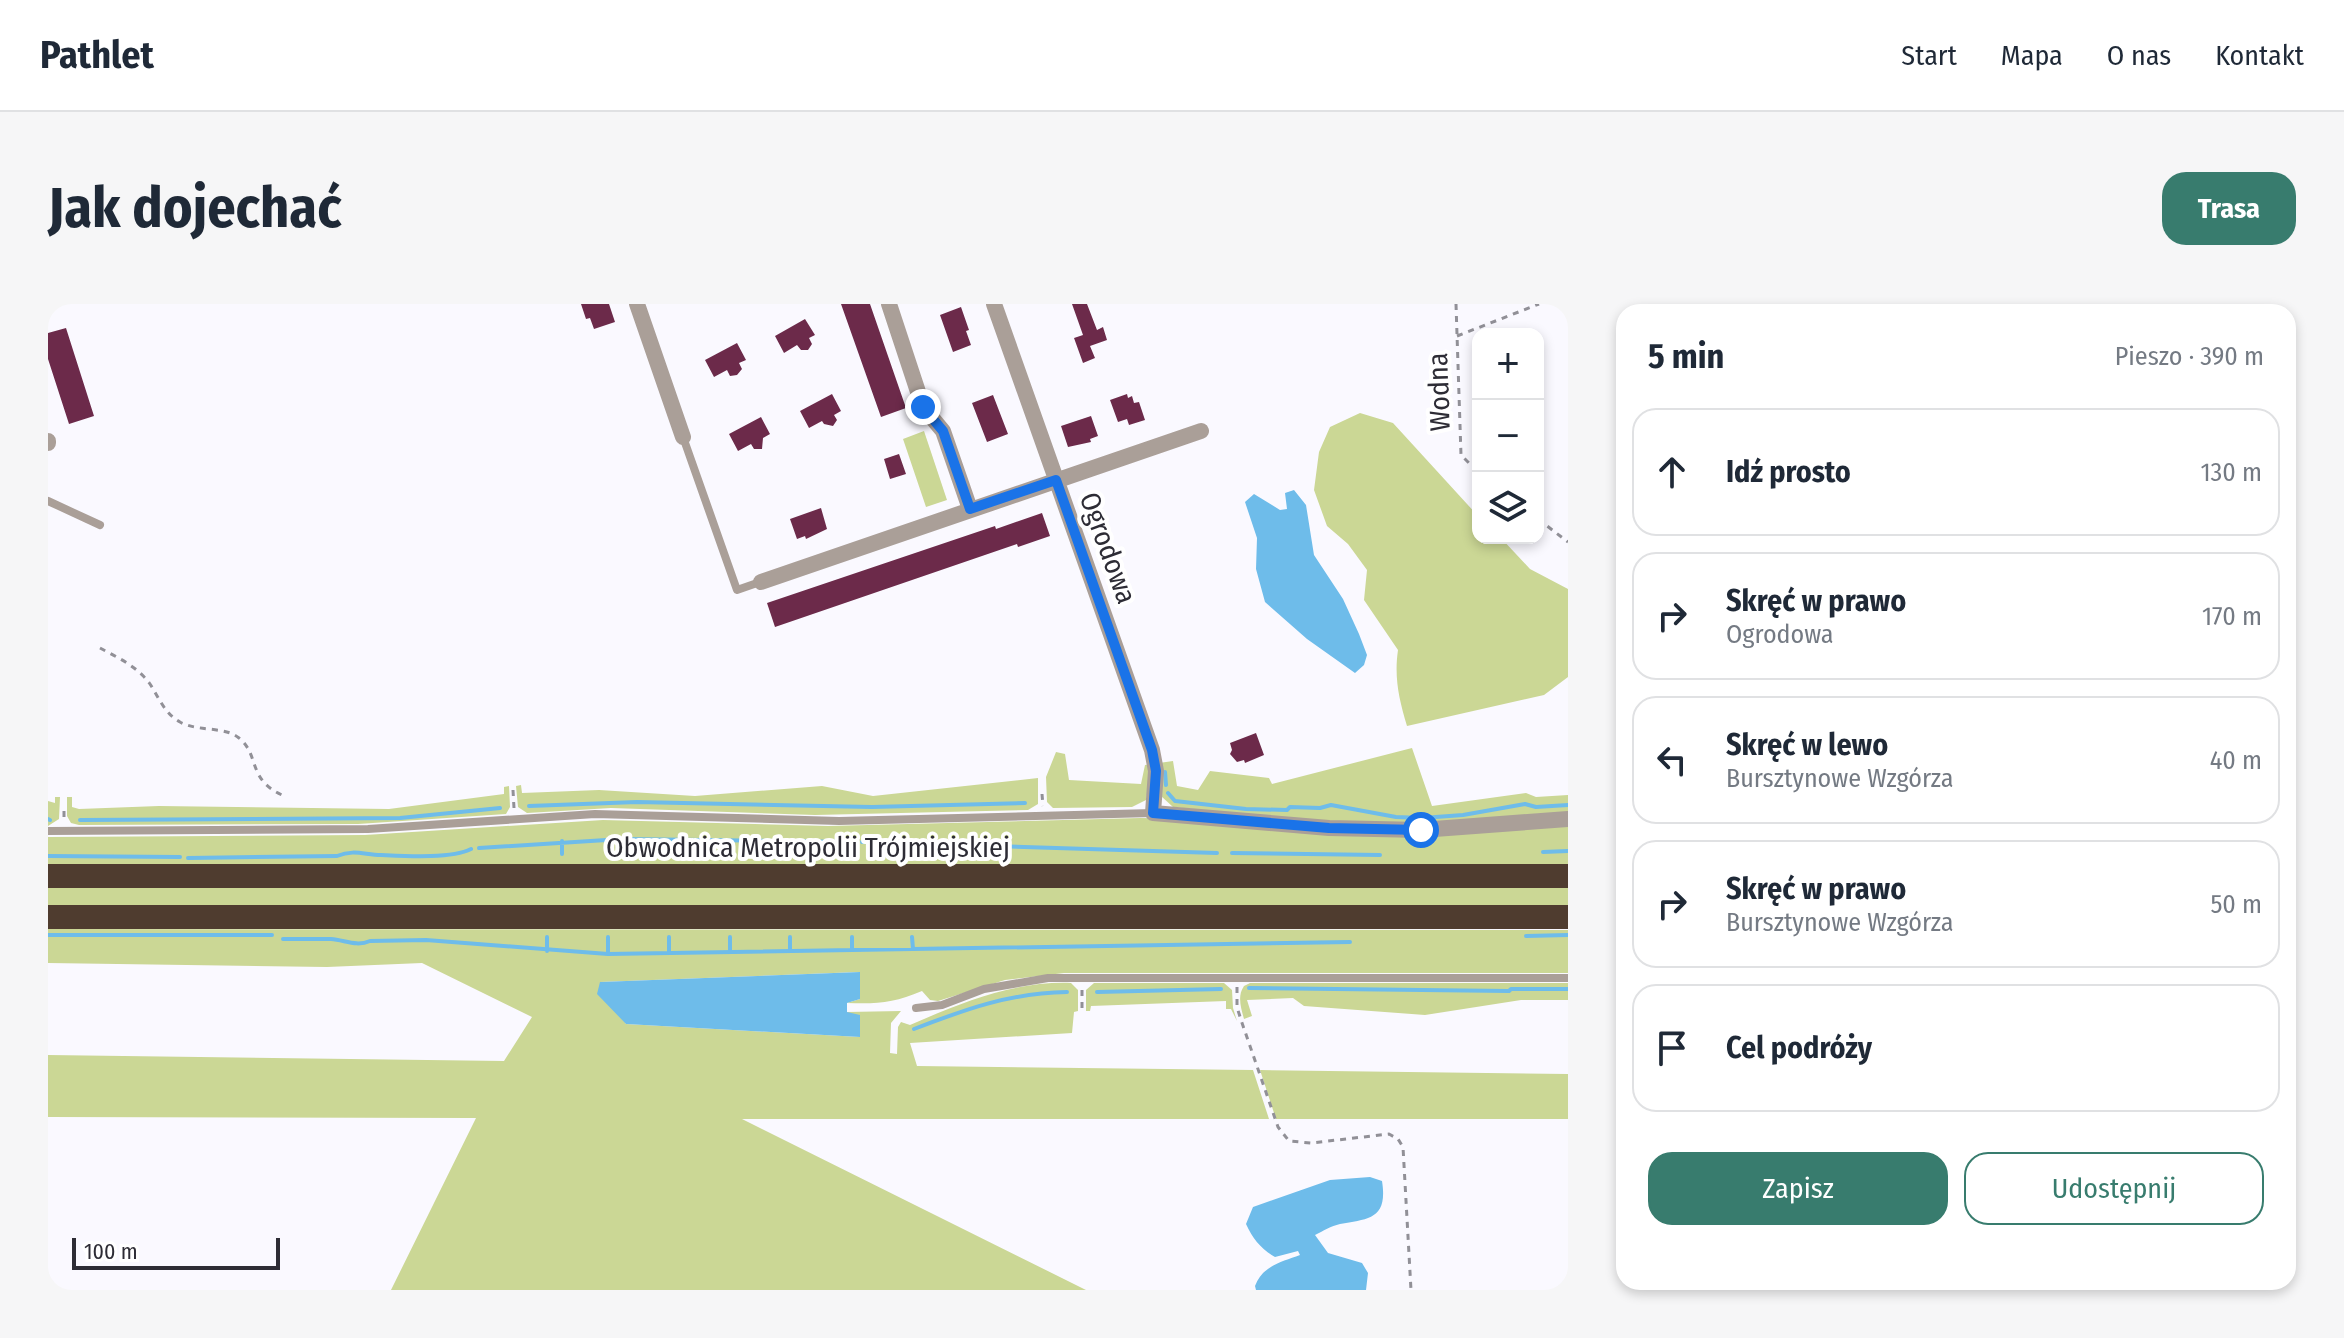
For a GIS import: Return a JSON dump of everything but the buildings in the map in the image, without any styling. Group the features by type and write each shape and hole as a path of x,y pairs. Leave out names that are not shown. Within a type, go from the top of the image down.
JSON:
{"highway":[{"name":"Obwodnica Metropolii Trójmiejskiej","path":"48,876 1568,876"},
{"path":"48,917 1568,917"}],"street":[{"path":"637,304 683,437"},
{"path":"889,304 923,407 943,431 970,509"},
{"name":"Ogrodowa","path":"994,304 1152,750 1156,771 1153,813"},
{"path":"761,582 1201,431"},
{"path":"1153,813 1329,828 1390,829 1506,825 1568,819"}],"lane":[{"path":"683,437 737,590 761,582"},
{"path":"48,501 100,525"},
{"path":"48,831 368,829 609,814 839,821 1153,813"},
{"path":"916,1008 942,1005 1006,984 1048,978 1568,978"}],"path":[{"name":"Wodna","path":"1456,304 1461,455 1472,466"},
{"path":"1457,336 1539,304"},
{"path":"1544,524 1568,542"},
{"path":"100,648 129,664 149,683 166,711 178,721 197,730 219,730 237,735 245,744 257,774 269,789 282,795"},
{"path":"513,790 515,820"},
{"path":"1082,978 1082,1008"},
{"path":"1237,1003 1278,1127 1289,1141 1311,1143 1389,1134 1398,1139 1403,1147 1411,1290"}],"green space":[{"path":"1360,413 1393,423 1472,509 1472,544 1507,544 1530,569 1568,589 1568,677 1544,695 1407,726 1398,688 1398,650 1364,600 1367,570 1348,544 1327,526 1314,490 1319,452 1330,427"},
{"path":"924,431 947,500 926,507 903,439"},
{"path":"1412,748 1432,806 1526,793 1536,797 1568,795 1568,813 1472,822 1332,823 1173,807 1161,796 1159,763 1173,761 1177,786 1198,790 1210,771 1269,778 1272,784"},
{"path":"1056,752 1065,754 1069,780 1141,784 1145,765 1152,764 1146,800 1132,807 1053,808 1047,802 1046,777"},
{"path":"1038,778 1038,804 1028,810 815,815 611,808 527,813 518,807 516,786 521,785 522,793 599,790 695,796 822,786 873,796"},
{"path":"509,786 510,807 506,814 358,824 79,825 71,823 67,816 67,797 72,797 72,807 79,809 159,806 389,809 504,794 504,787"},
{"path":"55,797 60,797 59,819 48,826 48,801 55,803"},
{"path":"1140,818 1568,824 1568,865 48,865 48,837 365,835 603,820 828,826"},
{"path":"48,886 1568,886 1568,909 48,909"},
{"path":"48,929 1568,930 1568,973 1064,973 1005,980 938,1001 930,1000 922,991 894,1000 868,1003 847,1003 860,999 859,972 600,982 626,1024 860,1037 847,1012 901,1011 891,1023 890,1053 897,1054 901,1022 910,1025 1008,990 1071,983 1078,990 1078,1011 1074,1012 1072,1033 910,1043 917,1066 1253,1070 1269,1119 742,1119 1086,1290 391,1290 476,1118 48,1117 48,1055 504,1061 532,1017 422,963 327,967 48,963"},
{"path":"1094,983 1224,983 1232,990 1237,1021 1231,1009 1226,1009 1226,1001 1091,1006 1090,1011 1086,1011 1086,990"},
{"path":"1250,983 1568,983 1568,1000 1521,1000 1425,1015 1304,1006 1293,998 1247,1000 1252,1016 1244,1019 1241,994 1244,986"},
{"path":"1260,1070 1568,1074 1568,1119 1276,1119"}],"water":[{"path":"1294,490 1306,505 1314,555 1343,599 1367,655 1364,665 1355,673 1307,639 1265,602 1256,569 1257,538 1245,502 1254,494 1280,510 1287,509 1285,493"},
{"path":"860,972 860,999 847,1003 847,1012 860,1015 860,1037 626,1024 597,994 600,982"},
{"path":"1370,1177 1382,1181 1379,1210 1368,1218 1337,1225 1315,1235 1328,1253 1362,1263 1368,1273 1366,1290 1256,1290 1258,1279 1268,1269 1300,1255 1298,1251 1275,1257 1262,1247 1246,1224 1253,1207 1330,1180"}],"waterway":[{"path":"1165,772 1166,785"},
{"path":"1168,793 1175,801 1246,809 1287,810 1290,807 1320,808 1331,805 1396,817 1422,818 1463,815 1525,804 1536,807 1568,805"},
{"path":"529,806 637,802 872,807 1025,803"},
{"path":"80,820 400,818 500,808"},
{"path":"479,848 622,839 855,842"},
{"path":"628,839 628,855"},
{"path":"688,840 688,855"},
{"path":"562,841 562,854"},
{"path":"753,854 754,841"},
{"path":"813,842 813,854"},
{"path":"862,842 1217,853"},
{"path":"880,843 880,855"},
{"path":"939,854 940,843"},
{"path":"188,858 337,856 354,853 427,856 471,849"},
{"path":"1543,852 1568,851"},
{"path":"1232,853 1380,855"},
{"path":"48,856 180,857"},
{"path":"48,935 272,935"},
{"path":"1526,936 1568,935"},
{"path":"547,937 547,951"},
{"path":"608,937 608,954"},
{"path":"669,937 669,953"},
{"path":"730,937 730,951"},
{"path":"790,937 790,951"},
{"path":"852,937 852,950"},
{"path":"912,937 913,949"},
{"path":"283,939 331,939 350,943 426,940 608,954 1350,942"},
{"path":"1249,988 1568,989"},
{"path":"1097,992 1221,989"},
{"path":"914,1029 989,1003 1026,995 1067,992"}],"route":[{"path":"923,407 943,431 970,509 1056,480 1152,750 1156,764 1153,813 1296,826 1421,830"}]}
